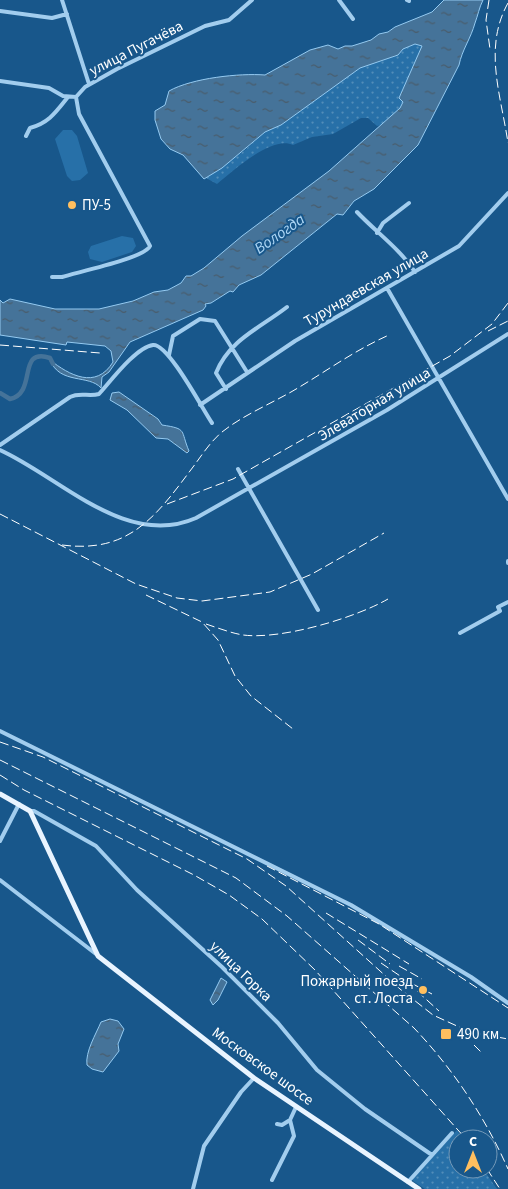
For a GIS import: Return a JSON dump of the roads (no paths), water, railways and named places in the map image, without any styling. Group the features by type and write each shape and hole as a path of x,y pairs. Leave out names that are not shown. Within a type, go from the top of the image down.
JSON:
{"main road":[{"path":"0,794 30,811"},
{"name":"Московское шоссе","path":"30,811 98,956 254,1078 419,1189"}],"street":[{"path":"62,0 89,84"},
{"name":"улица Пугачёва","path":"76,97 89,84 205,26 229,20 252,0"},
{"path":"338,0 354,19"},
{"path":"0,11 52,18 67,14"},
{"path":"0,81 49,88 68,97 76,97 79,114 150,246 144,254 62,277 52,277"},
{"path":"26,136 30,128 46,122 54,116 68,97"},
{"name":"Турундаевская улица","path":"200,405 295,341 459,246 508,193"},
{"path":"377,233 383,223 409,203"},
{"path":"357,212 395,251 405,257 415,272"},
{"path":"387,288 508,499"},
{"path":"226,388 216,373 223,356 232,347 287,307"},
{"path":"169,355 173,336 200,319 215,321 247,372"},
{"name":"Элеваторная улица","path":"0,450 104,510 144,526 168,526 188,522 249,489 439,378 508,334"},
{"path":"0,444 70,397 82,393 93,396 99,394 123,367 150,346 159,346 169,355 212,424"},
{"path":"238,469 318,610"},
{"path":"460,633 500,611 498,607 508,602"},
{"path":"0,731 351,905 466,974 508,1003"},
{"path":"0,841 19,804"},
{"name":"улица Горка","path":"30,811 96,846 138,890 219,964 271,1016 317,1070 365,1109 432,1155"},
{"name":"Московское шоссе","path":"0,880 98,956"},
{"path":"78,940 87,931"},
{"path":"193,1189 204,1146 241,1092 254,1078"},
{"path":"277,1124 282,1125 290,1120 296,1107"},
{"path":"272,1180 294,1136 290,1120"},
{"path":"408,1182 448,1137"}],"water":[{"name":"Вологда","path":"444,0 483,0 459,65 418,145 374,189 354,201 343,215 337,214 261,275 239,285 233,292 230,291 211,303 205,304 206,306 203,310 130,342 109,372 102,377 101,388 89,381 60,373 50,360 74,375 91,378 99,376 113,362 111,351 105,346 67,342 66,345 0,335 0,300 3,303 10,299 55,309 99,309 133,301 154,292 168,290 181,283 186,276 191,276 204,268 242,236 329,171 400,108 403,102 399,98 422,46 415,44 403,49 398,55 360,68 281,125 265,132 222,168 204,179 183,155 170,149 161,139 155,120 155,111 165,105 169,91 179,86 216,77 265,75 310,50 328,45 338,49 371,40 379,34 388,32 395,27 432,12"},
{"path":"119,392 158,419 162,425 180,429 189,451 187,453 168,439 156,438 127,410 110,400 112,393"},
{"path":"221,978 227,982 218,1000 213,1005 210,1000"},
{"path":"110,1019 118,1021 124,1029 118,1044 119,1051 103,1072 92,1069 87,1065 87,1060 89,1049 101,1022"}],"waterway":[{"path":"0,393 10,399 18,395 23,389 33,359 40,356 50,358 53,364"}],"railway":[{"path":"489,0 486,20 490,49"},
{"path":"508,3 496,37 495,54 498,89 508,143"},
{"path":"167,504 233,479 450,356 492,324 508,303"},
{"path":"488,331 508,321"},
{"path":"62,545 86,546 106,543 124,537 140,527 167,501 210,444 222,432 351,355 389,335"},
{"path":"0,345 100,353"},
{"path":"0,514 136,584 177,598 202,601 270,592 312,574 384,533"},
{"path":"146,595 202,622 218,640 235,676 251,696 293,729"},
{"path":"206,624 243,635 277,634 297,631 338,620 388,599"},
{"path":"0,742 43,757 247,859 286,886 400,989 433,1015 470,1032 508,1039"},
{"path":"0,760 236,878 287,916 414,1028 442,1060 478,1112 508,1169"},
{"path":"0,775 24,790 194,875 229,895 262,919 315,970 457,1129"},
{"path":"267,866 379,924 508,1008"},
{"path":"326,913 409,964"},
{"path":"358,940 390,964"},
{"path":"381,963 409,982 432,994"},
{"path":"399,966 422,979"},
{"path":"417,991 439,1011"},
{"path":"474,1045 483,1054"},
{"path":"494,1179 500,1189"}],"place":[{"name":"ПУ-5","path":"72,205"},
{"name":"Пожарный поезд ст. Лоста","path":"423,990"},
{"name":"490 км","path":"446,1034"}]}
